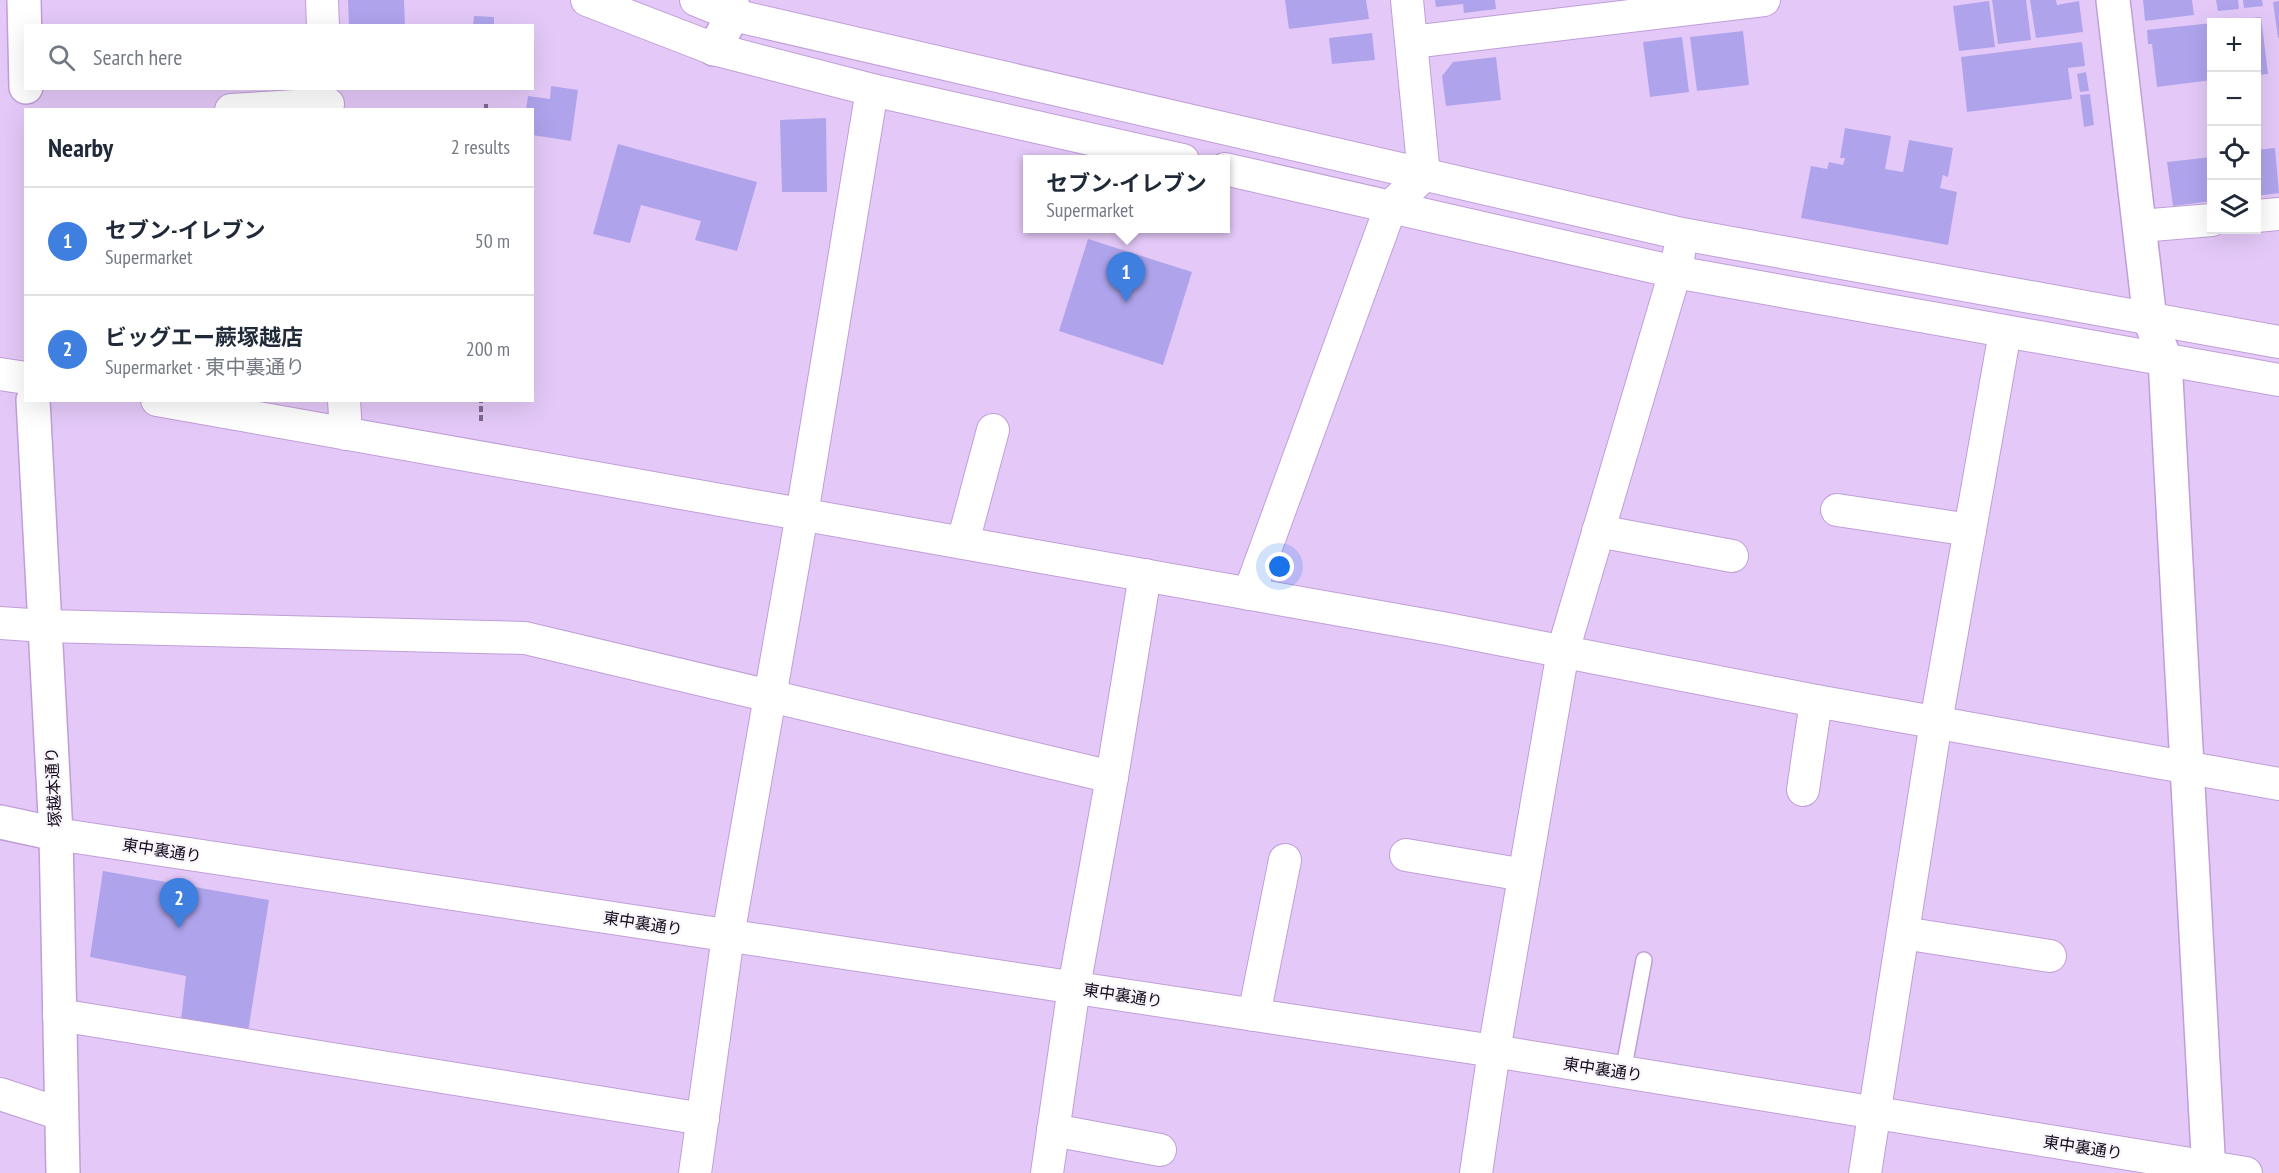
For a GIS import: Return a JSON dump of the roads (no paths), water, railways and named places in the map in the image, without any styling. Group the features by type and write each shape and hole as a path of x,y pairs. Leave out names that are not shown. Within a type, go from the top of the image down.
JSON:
{"street":[{"path":"24,0 25,24"},
{"path":"322,0 323,24"},
{"path":"587,0 714,49 872,90 1165,155"},
{"path":"696,0 1424,175 1682,234 2279,342"},
{"path":"1407,0 1424,175"},
{"path":"1412,42 1764,0"},
{"path":"2113,0 2150,320 2165,359 2209,1170"},
{"path":"714,49 732,8"},
{"path":"26,90 26,108"},
{"path":"695,1173 728,936 802,514 872,90"},
{"path":"253,108 328,101"},
{"path":"1230,170 1675,272 2279,380"},
{"path":"1249,594 1391,206 1424,175"},
{"path":"2261,216 2279,214"},
{"path":"2140,226 2207,220"},
{"path":"1476,1173 1494,1051 1563,651 1675,272 1682,234"},
{"path":"1866,1173 1936,722 2005,332"},
{"path":"0,374 24,378"},
{"name":"塚越本通り","path":"33,402 56,834 63,1173"},
{"path":"168,402 1145,575 1563,651 1816,701 2279,784"},
{"path":"344,402 346,434"},
{"path":"963,543 993,430"},
{"path":"1837,510 1970,530"},
{"path":"1598,531 1732,556"},
{"path":"1047,1173 1074,987 1145,575"},
{"path":"0,623 525,638 1112,777"},
{"path":"1803,790 1816,701"},
{"name":"東中裏通り","path":"0,822 56,834 1494,1051 2209,1170 2246,1173"},
{"path":"1406,855 1524,875"},
{"path":"1254,1015 1285,860"},
{"path":"1903,933 2050,956"},
{"path":"59,1015 703,1119"},
{"path":"0,1094 61,1114"},
{"path":"1053,1130 1160,1150"}],"lane":[{"path":"1623,1072 1644,960"}],"place":[{"name":"セブン-イレブン","path":"1126,302"},
{"name":"ビッグエー蕨塚越店","path":"179,928"}]}
